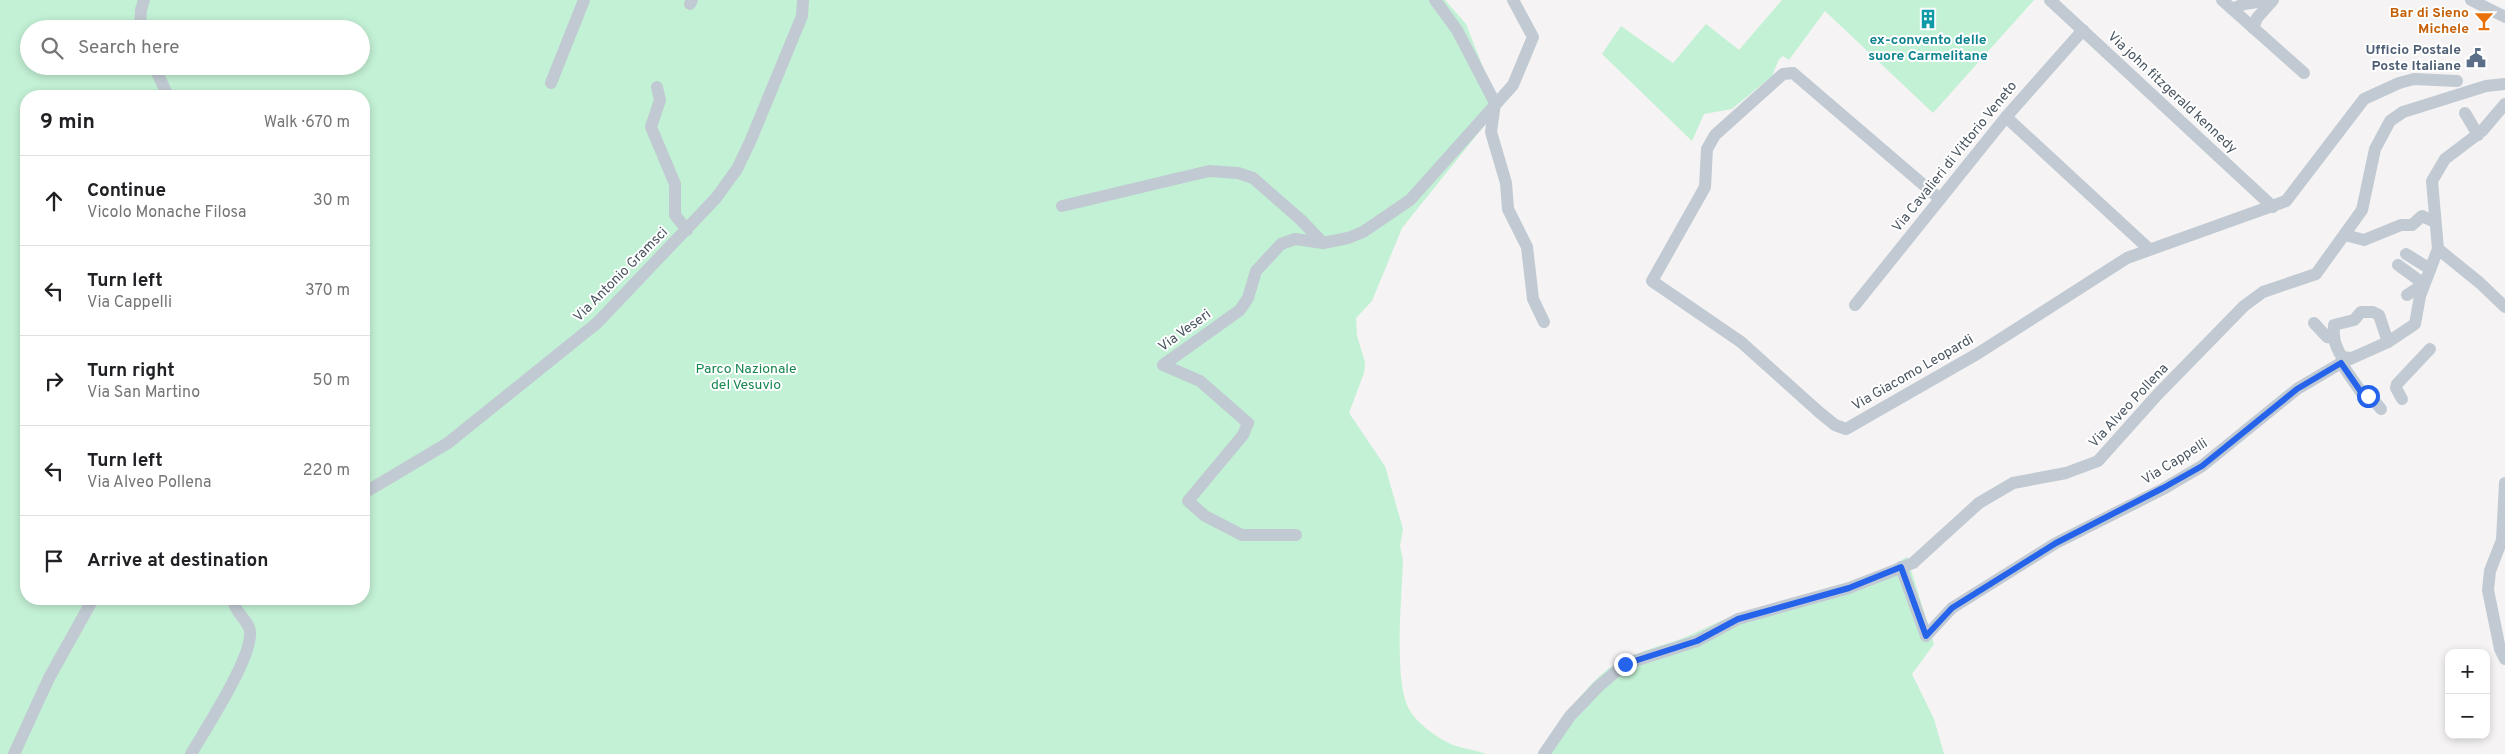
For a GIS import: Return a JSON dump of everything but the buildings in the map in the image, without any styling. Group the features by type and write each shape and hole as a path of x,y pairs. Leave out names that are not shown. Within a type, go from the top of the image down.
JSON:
{"street":[{"path":"140,20 140,10 144,0"},
{"path":"551,83 584,0"},
{"name":"Via Antonio Gramsci","path":"370,488 448,442 589,329 716,198 737,169 802,16 803,0"},
{"path":"1435,0 1457,30 1495,103 1491,132 1506,183 1508,209 1527,247 1533,299 1544,322"},
{"name":"Via Veseri","path":"1296,535 1242,534 1205,516 1188,501 1243,435 1248,423 1200,381 1163,365 1240,310 1248,298 1256,271 1281,244 1295,239 1323,243 1363,232 1410,200 1513,85 1533,37 1513,0"},
{"name":"Via john fitzgerald kennedy","path":"2050,0 2273,208"},
{"path":"2222,0 2304,73"},
{"path":"2232,9 2244,4 2272,0"},
{"path":"2254,28 2257,18 2272,0"},
{"path":"2471,0 2505,17"},
{"name":"Via Cavalieri di Vittorio Veneto","path":"1855,305 2006,116 2083,30"},
{"name":"Via Giacomo Leopardi","path":"1940,199 1793,73 1784,74 1715,135 1706,149 1705,187 1652,281 1741,342 1819,412 1835,425 1846,429 1977,354 2127,258 2273,208 2286,201 2364,99 2399,82 2457,80"},
{"path":"158,75 165,90"},
{"name":"Via Alveo Pollena","path":"1544,754 1570,716 1599,686 1625,664 1697,641 1738,619 1849,588 1913,563 1979,503 2013,483 2066,473 2098,462 2158,394 2244,306 2263,292 2316,274 2362,210 2375,149 2390,121 2403,112 2486,86 2505,84"},
{"path":"657,87 660,100 651,128 659,151 671,170 675,184 675,215 687,230"},
{"name":"Via Cappelli","path":"1901,567 1926,636 1952,608 2056,543 2202,466 2297,389 2346,360 2388,342 2414,324 2424,284 2438,249 2432,181 2445,159 2478,134 2505,104"},
{"path":"2465,113 2478,134"},
{"path":"2006,116 2149,249"},
{"path":"1062,206 1209,171 1238,172 1253,178 1301,220 1323,243"},
{"path":"2345,235 2364,240 2401,225 2412,226 2422,216 2436,222"},
{"path":"2438,249 2480,283 2505,308"},
{"path":"2406,254 2430,269"},
{"path":"2398,265 2424,284 2407,295"},
{"path":"2381,409 2372,398 2361,392 2346,360 2336,349 2334,325 2354,320 2361,312 2373,312 2382,321 2388,342"},
{"path":"2314,323 2323,334 2334,338"},
{"path":"2402,399 2396,388 2397,384 2430,349"},
{"path":"2505,483 2502,540 2490,571 2488,590 2500,649 2505,659"},
{"path":"14,754 49,678 90,605"},
{"path":"191,754 243,660 250,640 250,631 247,624 235,609 234,605"}],"green space":[{"name":"Parco Nazionale del Vesuvio","path":"0,0 1445,0 1466,24 1488,80 1492,116 1402,228 1372,301 1356,318 1357,336 1365,362 1364,373 1349,413 1385,466 1403,529 1400,546 1403,560 1400,655 1403,691 1407,705 1420,723 1440,738 1453,745 1486,754 0,754"},
{"path":"1782,0 2034,0 1933,113 1825,11 1789,60 1783,56 1779,59 1772,76 1732,109 1704,114 1692,141 1602,54 1621,26 1673,63 1706,24 1739,50"},
{"path":"1907,557 1934,644 1912,674 1934,719 1944,754 1538,754 1570,709 1588,688 1608,669 1624,659 1685,637 1734,616 1866,577"}],"place":[{"name":"ex-convento delle suore Carmelitane","path":"1928,19"},
{"name":"Bar di Sieno Michele","path":"2484,21"},
{"name":"Ufficio Postale Poste Italiane","path":"2476,58"}],"route":[{"path":"1625,664 1697,641 1738,619 1849,588 1901,567 1926,636 1952,608 2056,543 2202,466 2297,389 2341,363 2361,392 2368,396"}]}
